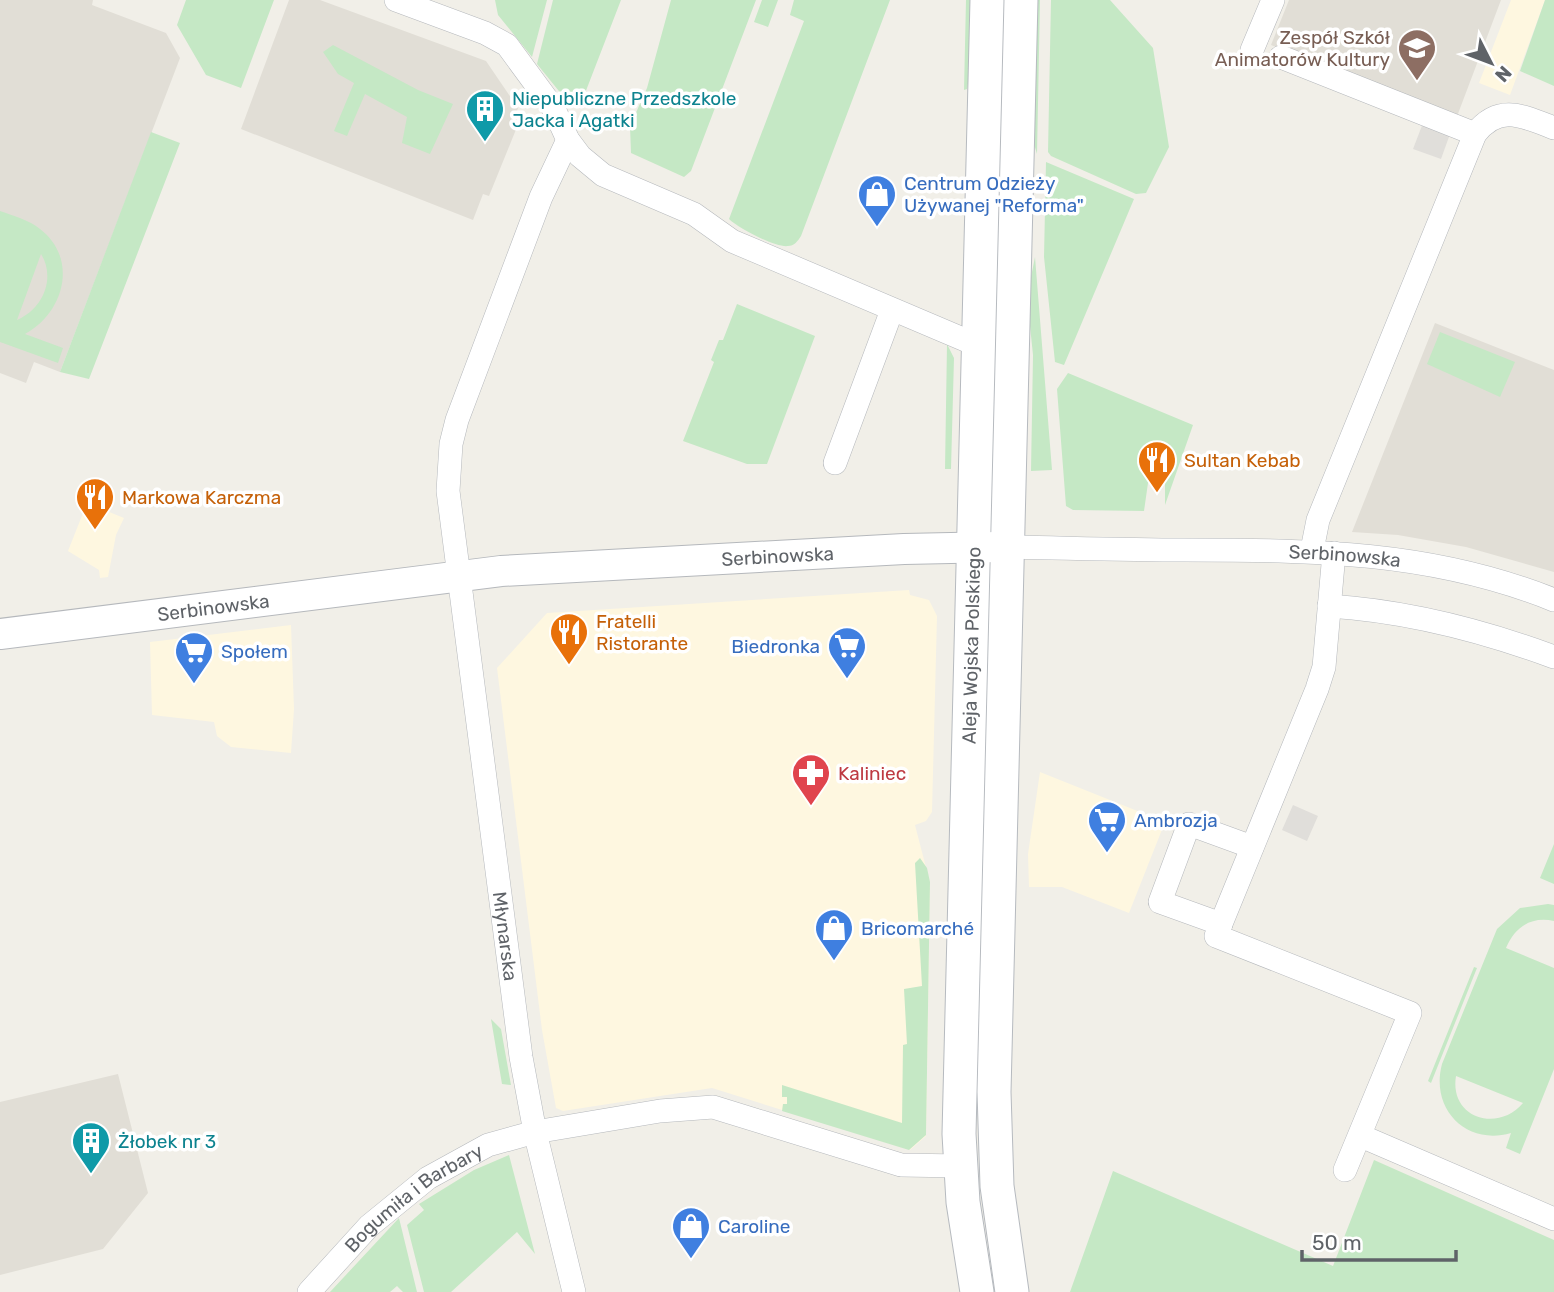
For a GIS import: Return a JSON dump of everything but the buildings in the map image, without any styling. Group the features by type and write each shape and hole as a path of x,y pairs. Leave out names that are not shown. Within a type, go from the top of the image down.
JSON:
{"main road":[{"name":"Aleja Wojska Polskiego","path":"977,1292 960,1166 960,1039 977,345 984,200 987,0"},
{"name":"Aleja Wojska Polskiego","path":"1012,1292 999,1198 994,1092 1021,0"}],"street":[{"path":"396,0 485,33 507,45 554,110 568,140 590,167 603,175 694,215 732,241 977,345"},
{"path":"1252,50 1273,0"},
{"path":"1281,57 1475,134"},
{"path":"1345,1170 1410,1013 1216,936 1324,667 1329,606 1318,520 1475,134 1485,122 1502,114 1522,115 1554,128"},
{"name":"Młynarska","path":"568,140 541,197 450,444 450,517 514,1015 535,1132 574,1292"},
{"path":"835,463 892,310"},
{"name":"Serbinowska","path":"0,634 459,576 716,558 972,547 1323,552 1389,556 1477,573 1554,600"},
{"path":"1329,606 1377,609 1433,620 1554,657"},
{"path":"1221,924 1160,902 1189,824 1252,847"},
{"name":"Bogumiła i Barbary","path":"309,1292 369,1226 428,1178 488,1145 535,1132 660,1111 713,1107 901,1165 960,1166"},
{"path":"1361,1136 1554,1219"}],"shaded area":[{"path":"0,0 93,0 92,5 166,33 180,58 60,372 34,362 26,383 0,373"},
{"path":"289,0 320,0 486,61 518,108 512,125 517,127 489,196 483,194 473,220 241,129"},
{"name":"Zespół Szkół Animatorów Kultury","path":"1289,0 1501,0 1456,119 1271,45"},
{"path":"1511,0 1545,0 1510,95 1479,83"},
{"path":"1423,123 1450,134 1441,159 1413,149"},
{"path":"1435,323 1554,370 1554,572 1466,547 1398,535 1352,532"},
{"path":"87,503 124,518 116,535 108,577 100,578 99,570 68,551"},
{"path":"909,590 910,595 929,600 937,616 932,812 926,821 915,825 930,883 926,1136 910,1150 712,1088 563,1111 556,1108 542,1030 497,668 547,613"},
{"path":"291,625 294,709 291,753 231,747 217,736 214,722 152,715 150,642"},
{"path":"1040,772 1165,822 1129,913 1062,887 1029,887 1028,854"},
{"path":"1293,805 1318,816 1307,841 1282,830"},
{"path":"118,1074 148,1193 103,1249 0,1275 0,1102"}],"green space":[{"path":"186,0 274,0 241,88 206,75 177,25"},
{"path":"495,0 547,0 532,57 498,15"},
{"path":"553,0 621,0 582,101 567,101 537,64"},
{"path":"671,0 756,0 691,171 684,177 631,153 630,126 647,88"},
{"path":"762,0 778,0 768,27 754,22"},
{"path":"794,0 890,0 801,236 796,243 782,246 757,237 729,219 804,21 790,15"},
{"path":"966,0 975,0 973,54 967,89 964,90"},
{"path":"1032,0 1040,0 1037,154 1031,134"},
{"path":"1051,0 1110,0 1153,48 1169,147 1146,193 1136,194 1051,156 1048,152"},
{"path":"1545,0 1554,0 1554,86 1520,71"},
{"path":"333,45 418,90 453,104 430,154 402,143 407,117 365,94 347,136 334,131 354,83 338,74 323,52"},
{"path":"151,132 180,143 89,379 60,372"},
{"path":"1046,162 1134,199 1064,365 1055,362 1044,257"},
{"path":"0,211 40,229 52,241 60,255 62,285 57,299 49,313 25,334 63,348 58,363 0,342","holes":["41,254 47,283 40,301 17,320"]},
{"path":"1035,257 1052,470 1031,471 1033,355 1027,297"},
{"path":"737,304 815,336 767,464 747,464 683,441 714,362 711,360 719,340 723,340"},
{"path":"1440,332 1515,362 1500,397 1427,364"},
{"path":"947,344 954,358 951,469 945,469"},
{"path":"1068,373 1193,425 1165,505 1165,483 1148,483 1144,511 1073,510 1066,506 1057,389"},
{"path":"1554,844 1554,884 1540,878"},
{"path":"920,858 927,868 930,882 926,1135 909,1150 782,1111 783,1104 787,1104 787,1097 782,1097 782,1085 902,1123 903,1045 907,1044 904,989 922,986 915,863"},
{"path":"1554,905 1554,921 1538,920 1525,925 1514,934 1506,948 1554,968 1554,1069 1520,1154 1506,1148 1511,1133 1495,1136 1480,1134 1466,1129 1455,1120 1441,1096 1440,1080 1442,1064 1497,929 1520,908","holes":["1456,1076 1523,1103 1513,1112 1501,1117 1489,1119 1478,1116 1468,1111 1460,1102 1456,1090"]},
{"path":"1474,967 1477,968 1431,1083 1428,1081"},
{"path":"491,1019 501,1029 511,1085 502,1084"},
{"path":"509,1155 535,1254 517,1232 451,1292 424,1292 407,1225 424,1210 419,1204 474,1170"},
{"path":"1374,1160 1554,1240 1554,1292 1070,1292 1113,1171 1333,1266"},
{"path":"399,1218 417,1292 403,1292 397,1286 390,1292 330,1292"}],"place":[{"name":"Zespół Szkół Animatorów Kultury","path":"1417,82"},
{"name":"Niepubliczne Przedszkole Jacka i Agatki","path":"485,143"},
{"name":"Centrum Odzieży Używanej \"Reforma\"","path":"877,228"},
{"name":"Sultan Kebab","path":"1157,494"},
{"name":"Markowa Karczma","path":"95,531"},
{"name":"Fratelli Ristorante","path":"569,666"},
{"name":"Biedronka","path":"847,680"},
{"name":"Społem","path":"194,685"},
{"name":"Kaliniec","path":"811,807"},
{"name":"Ambrozja","path":"1107,854"},
{"name":"Bricomarché","path":"834,962"},
{"name":"Żłobek nr 3","path":"91,1175"},
{"name":"Caroline","path":"691,1260"}]}
